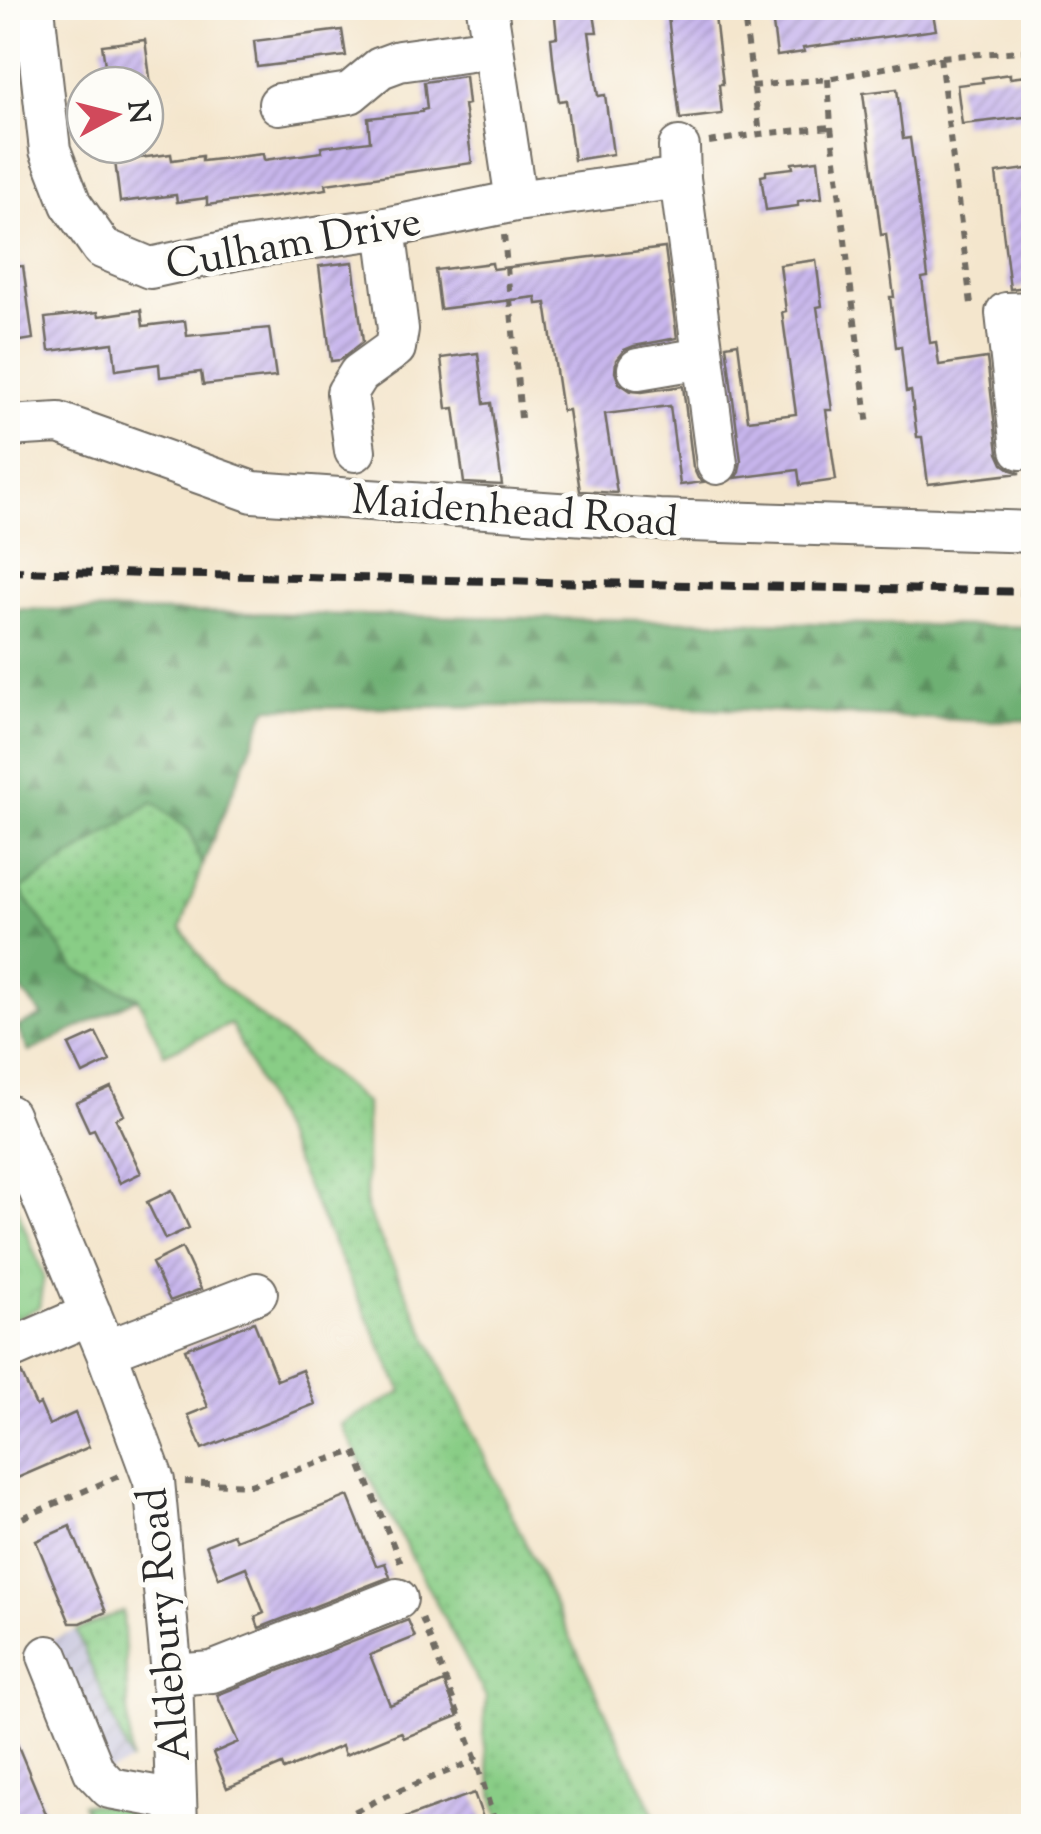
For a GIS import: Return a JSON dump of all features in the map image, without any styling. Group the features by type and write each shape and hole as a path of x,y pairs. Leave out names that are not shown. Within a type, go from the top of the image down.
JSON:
{"street":[{"name":"Culham Drive","path":"34,8 50,150 71,204 102,248 150,268 238,249 385,228 679,162"},
{"path":"488,8 508,202"},
{"path":"279,104 350,93 380,68 399,61 492,48"},
{"path":"679,162 717,464"},
{"path":"355,450 347,392 359,374 395,348 398,329 385,228"},
{"path":"1020,312 1021,449"},
{"path":"638,369 704,358"},
{"name":"Maidenhead Road","path":"8,426 59,424 253,492 659,520 1034,532"},
{"name":"Aldebury Road","path":"8,1115 106,1351 150,1472 172,1675 176,1813"},
{"path":"106,1351 257,1292"},
{"path":"8,1350 91,1314"},
{"path":"172,1675 212,1672 406,1593"},
{"path":"48,1656 94,1771 110,1788 176,1813"}],"path":[{"path":"743,8 760,134"},
{"path":"752,86 828,79 940,57 1034,50"},
{"path":"940,57 972,312 1020,312"},
{"path":"828,79 868,426"},
{"path":"679,162 760,134 832,127"},
{"path":"508,202 505,241 521,418"},
{"path":"8,1524 150,1472 250,1485 355,1451 406,1593 476,1760 496,1826"},
{"path":"326,1826 386,1796 476,1760"}],"shaded area":[{"path":"76,1631 131,1762 79,1785 25,1649"}],"green space":[{"path":"8,609 1033,627 1033,720 981,721 646,705 267,708 202,866 190,831 153,802 20,890 76,970 138,998 29,1052 17,1027 43,1016 8,975"},
{"path":"154,802 190,831 202,866 181,928 216,980 366,1103 366,1208 660,1826 502,1826 483,1735 486,1697 341,1424 402,1392 231,1024 164,1054 138,998 76,970 19,890"},
{"path":"8,1186 44,1276 39,1307 8,1323"},
{"path":"123,1611 131,1762 76,1631"},
{"path":"82,1804 120,1806 122,1812 150,1811 154,1824 91,1826"}],"building":[{"path":"554,8 593,8 597,32 589,32 598,96 605,95 613,154 574,160 566,100 559,101 554,68"},
{"path":"667,8 714,8 723,84 719,84 722,114 680,119"},
{"path":"771,8 932,8 936,30 803,48 804,52 777,56"},
{"path":"342,30 346,56 257,67 254,41"},
{"path":"145,40 148,65 105,65 102,45"},
{"path":"1010,74 1010,78 1034,75 1034,116 962,124 957,85"},
{"path":"465,76 468,104 464,105 472,163 207,205 207,198 177,202 176,195 120,202 115,165 165,165 165,155 171,154 172,160 202,156 202,161 263,154 264,160 370,141 368,118 427,109 424,82"},
{"path":"897,89 903,139 910,138 922,228 928,277 922,278 930,343 936,342 939,365 987,358 998,453 1003,464 1020,473 928,484 911,391 906,392 901,346 896,347 886,234 881,235 863,93"},
{"path":"818,160 822,198 766,210 761,176 766,171"},
{"path":"1034,168 1034,286 1010,289 996,173"},
{"path":"665,248 677,338 624,350 616,360 615,372 619,383 631,391 683,386 693,467 703,482 680,485 670,406 605,414 617,493 580,491 568,410 562,411 546,303 537,304 536,297 440,309 435,270 492,263 493,269"},
{"path":"816,260 822,306 817,307 832,410 826,410 836,480 800,485 798,470 735,478 741,461 726,345 738,343 748,420 796,414 782,312 786,311 780,265"},
{"path":"353,262 363,342 340,360 331,361 319,266"},
{"path":"23,266 33,339 8,343 8,267"},
{"path":"141,310 143,326 185,321 187,336 269,328 276,377 203,385 201,372 160,377 159,364 116,370 113,343 49,351 45,318"},
{"path":"478,353 484,404 491,403 502,485 464,483 454,408 447,409 441,358"},
{"path":"96,1033 110,1061 83,1074 69,1045"},
{"path":"111,1087 124,1115 116,1119 141,1173 120,1183 94,1129 89,1131 76,1103"},
{"path":"172,1190 189,1228 165,1239 147,1202"},
{"path":"182,1248 201,1289 170,1301 152,1263"},
{"path":"254,1322 277,1380 302,1370 315,1404 202,1449 188,1415 208,1407 185,1349"},
{"path":"20,1370 49,1425 75,1413 89,1447 8,1482 8,1373"},
{"path":"348,1496 376,1566 385,1563 390,1577 259,1628 255,1617 264,1613 246,1567 219,1578 206,1545 233,1534 236,1540"},
{"path":"70,1526 106,1612 81,1623 70,1623 36,1541"},
{"path":"408,1620 415,1637 370,1655 390,1705 444,1682 458,1716 404,1738 401,1732 345,1755 342,1746 227,1788 213,1753 238,1742 217,1695"},
{"path":"8,1722 33,1782 51,1826 8,1826"},
{"path":"474,1793 486,1826 391,1826 391,1823"}],"railway":[{"path":"8,571 1034,592"}]}
